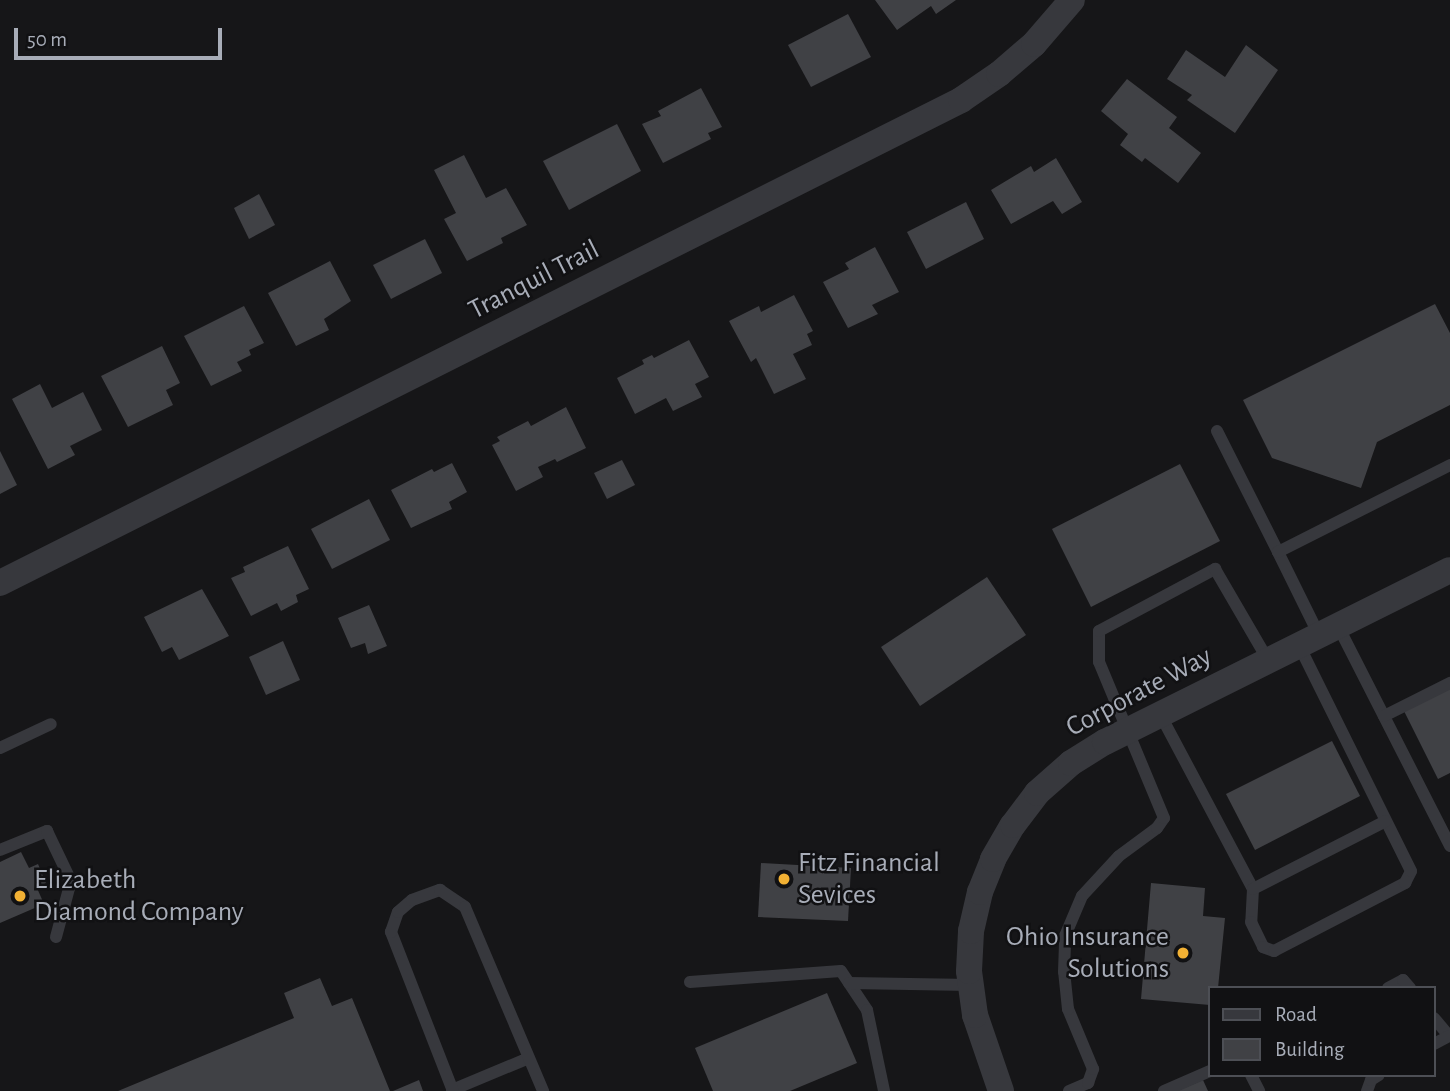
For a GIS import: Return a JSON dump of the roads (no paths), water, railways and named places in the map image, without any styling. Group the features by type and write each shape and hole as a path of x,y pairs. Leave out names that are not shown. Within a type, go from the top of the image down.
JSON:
{"street":[{"name":"Tranquil Trail","path":"0,583 961,100 999,74 1034,44 1072,0"},
{"name":"Corporate Way","path":"1001,1091 987,1058 971,985 971,931 980,892 993,859 1013,825 1037,793 1071,763 1127,730 1450,570"}],"lane":[{"path":"1160,714 1253,890 1251,922 1263,947 1274,951 1405,883 1411,871 1386,821 1319,635 1217,431"},
{"path":"1278,552 1450,465"},
{"path":"1069,1091 1088,1083 1093,1069 1068,1009 1064,972 1065,936 1082,896 1119,856 1157,828 1164,818 1098,662 1099,631 1215,569 1268,660"},
{"path":"1319,635 1384,716 1450,846"},
{"path":"1384,716 1450,683"},
{"path":"0,748 51,724"},
{"path":"1253,890 1386,821"},
{"path":"0,850 47,831 71,881 56,937"},
{"path":"529,1058 452,1091 391,932 398,912 412,900 440,890 465,907 543,1091"},
{"path":"690,982 841,971 867,1010 884,1091"},
{"path":"1392,986 1404,980 1408,986"},
{"path":"849,983 971,985"},
{"path":"1436,1020 1449,1035 1436,1043"},
{"path":"1164,1091 1208,1072"}],"place":[{"name":"Fitz Financial Sevices","path":"784,879"},
{"name":"Elizabeth Diamond Company","path":"20,896"},
{"name":"Ohio Insurance Solutions","path":"1183,953"}]}
